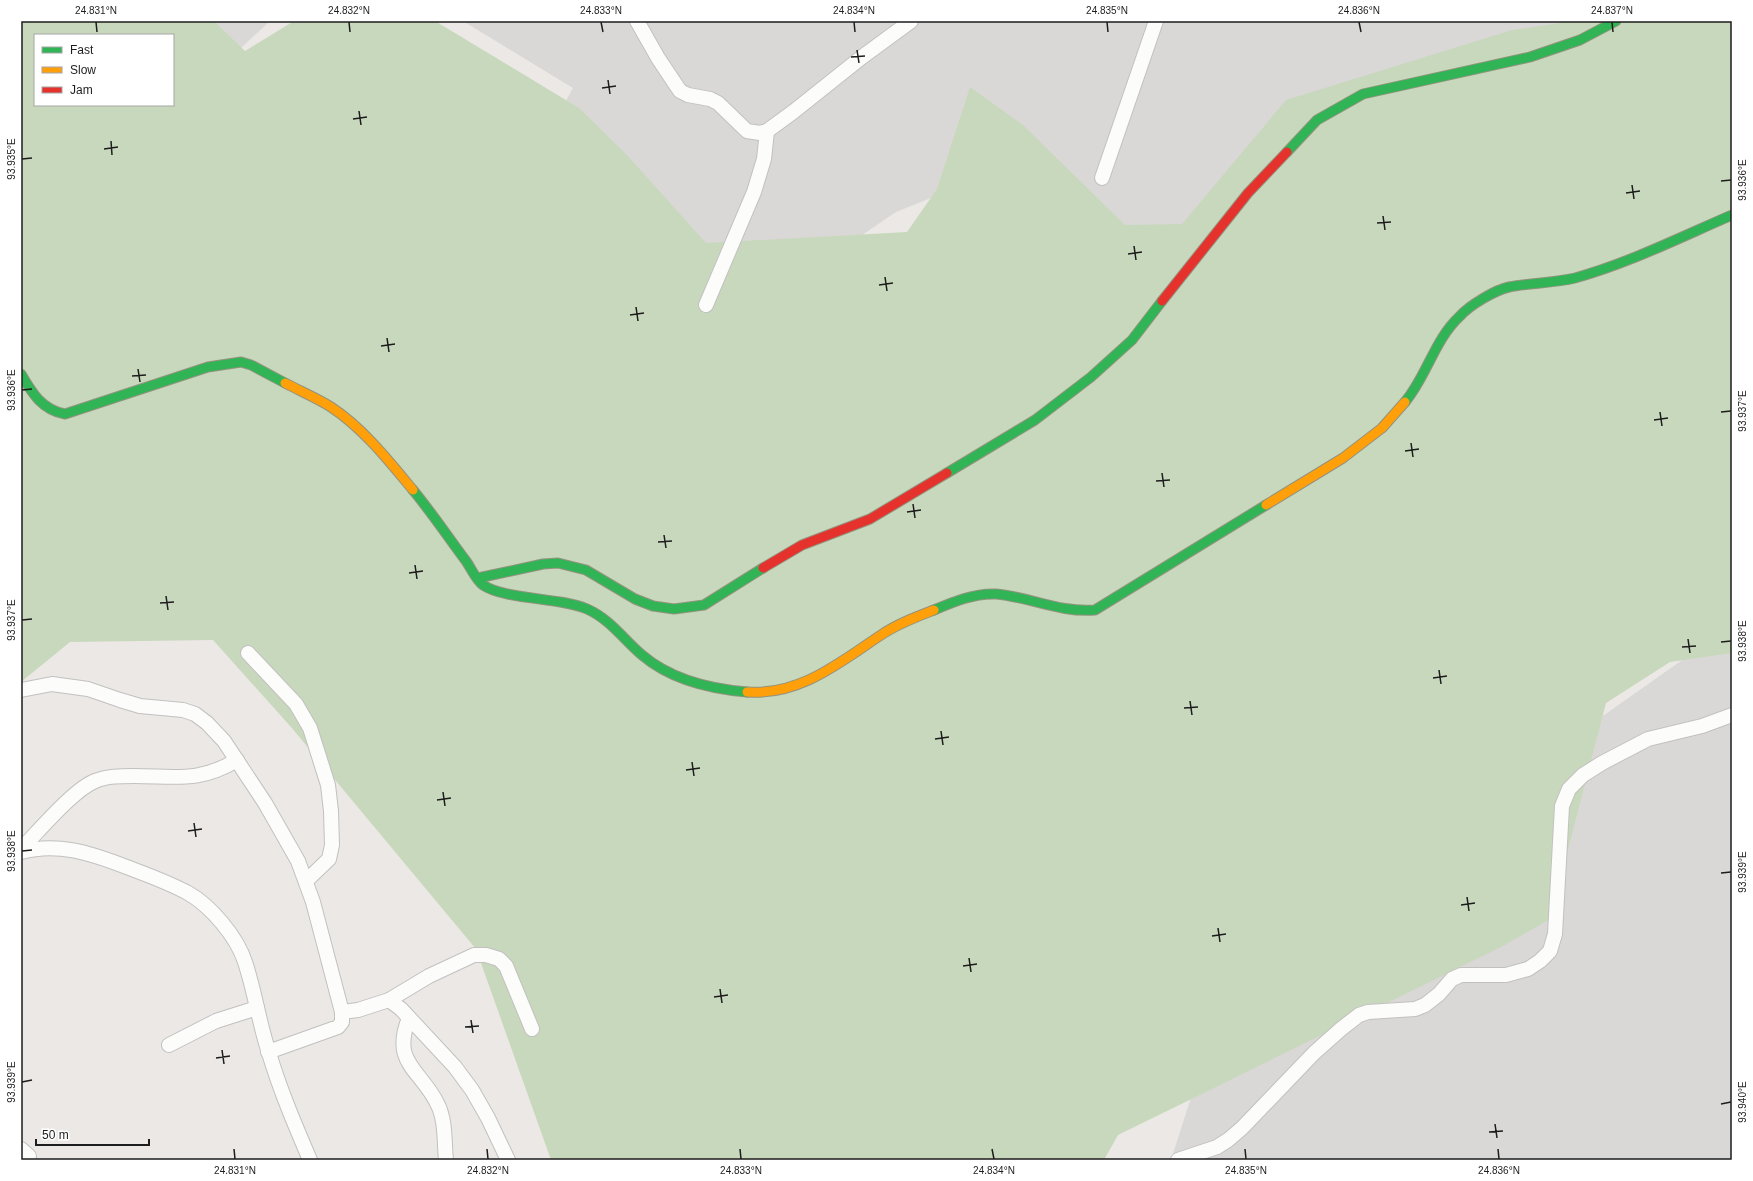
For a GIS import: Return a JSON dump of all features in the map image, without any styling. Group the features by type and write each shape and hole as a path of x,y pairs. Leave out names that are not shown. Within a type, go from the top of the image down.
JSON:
{"street":[{"path":"637,21 658,58 680,91 710,99 718,103 747,131 754,133 767,131 911,21"},
{"path":"1102,178 1156,21"},
{"path":"478,578 543,564 564,564 586,570 634,599 653,606 688,609 704,605 781,556 802,545 870,519 1035,420 1091,377 1132,340 1248,193 1317,120 1364,94 1530,57 1580,40 1616,21"},
{"path":"706,305 754,192 764,159 767,131"},
{"path":"21,374 41,404 50,411 65,414 208,367 241,362 252,365 331,407 357,428 402,476 449,536 484,586 496,591 565,602 587,609 603,618 644,656 670,672 718,689 775,692 790,688 854,655 889,630 967,599 982,595 998,595 1064,611 1082,612 1095,610 1343,458 1382,428 1408,398 1443,335 1460,316 1484,298 1507,287 1574,278 1629,259 1732,215"},
{"path":"248,653 300,710 310,728 328,785 332,811 332,845 329,859 306,880"},
{"path":"21,690 52,684 68,685 88,689 140,706 183,710 196,714 224,741 237,760 265,803 298,861 306,880 342,1012 342,1022 338,1027 268,1052"},
{"path":"1178,1160 1217,1147 1228,1140 1242,1128 1314,1053 1345,1025 1359,1015 1368,1012 1415,1009 1425,1005 1439,994 1452,979 1461,975 1506,975 1528,969 1540,961 1550,951 1554,934 1562,806 1569,789 1590,771 1648,739 1702,726 1732,715"},
{"path":"21,849 82,787 95,781 121,776 202,776 222,769 237,760"},
{"path":"21,852 37,848 66,848 111,861 189,894 217,917 233,938 244,960 268,1052 289,1110 310,1160"},
{"path":"342,1012 358,1010 389,1000 450,966 474,955 486,955 498,959 506,966 532,1029"},
{"path":"389,1000 401,1009 455,1067 472,1090 488,1118 508,1160"},
{"path":"169,1045 216,1020 257,1008"},
{"path":"409,1018 404,1032 405,1054 411,1067 437,1102 443,1121 446,1160"}],"shaded area":[{"path":"193,21 270,21 240,49"},
{"path":"463,21 1582,21 1106,310 988,175 896,212 721,331 505,210 573,88"},
{"path":"1732,625 1732,1160 1171,1160 1229,979"}],"green space":[{"path":"21,21 214,21 245,51 294,21 435,21 579,108 627,155 706,243 907,232 937,189 970,87 1023,125 1125,225 1182,224 1286,100 1512,30 1574,21 1732,21 1732,653 1670,662 1606,703 1550,919 1505,945 1118,1135 1104,1160 551,1160 476,949 291,727 213,640 70,642 21,682"}],"traffic: fast":[{"path":"1287,152 1317,120 1363,94 1530,57 1580,40 1616,21"},
{"path":"1405,402 1413,392 1437,347 1451,326 1464,312 1483,298 1509,287 1567,280 1595,272 1655,249 1732,215"},
{"path":"947,473 1035,420 1091,377 1132,340 1162,301"},
{"path":"21,374 38,400 50,409 65,414 208,367 241,362 251,365 285,383"},
{"path":"413,490 483,585 493,590 505,593 562,602 587,609 603,618 642,655 665,670 705,685 733,691 747,692"},
{"path":"934,610 956,601 988,594 1021,598 1070,609 1095,610 1266,505"},
{"path":"478,578 543,564 558,563 586,570 635,599 653,606 674,609 704,605 763,568"}],"traffic: slow":[{"path":"285,383 326,404 343,415 365,435 413,490"},
{"path":"1266,505 1343,458 1382,428 1405,402"},
{"path":"747,692 766,692 785,689 802,683 835,666 894,627 934,610"}],"traffic: jam":[{"path":"1162,301 1248,193 1287,152"},
{"path":"763,568 802,545 870,519 947,473"}]}
